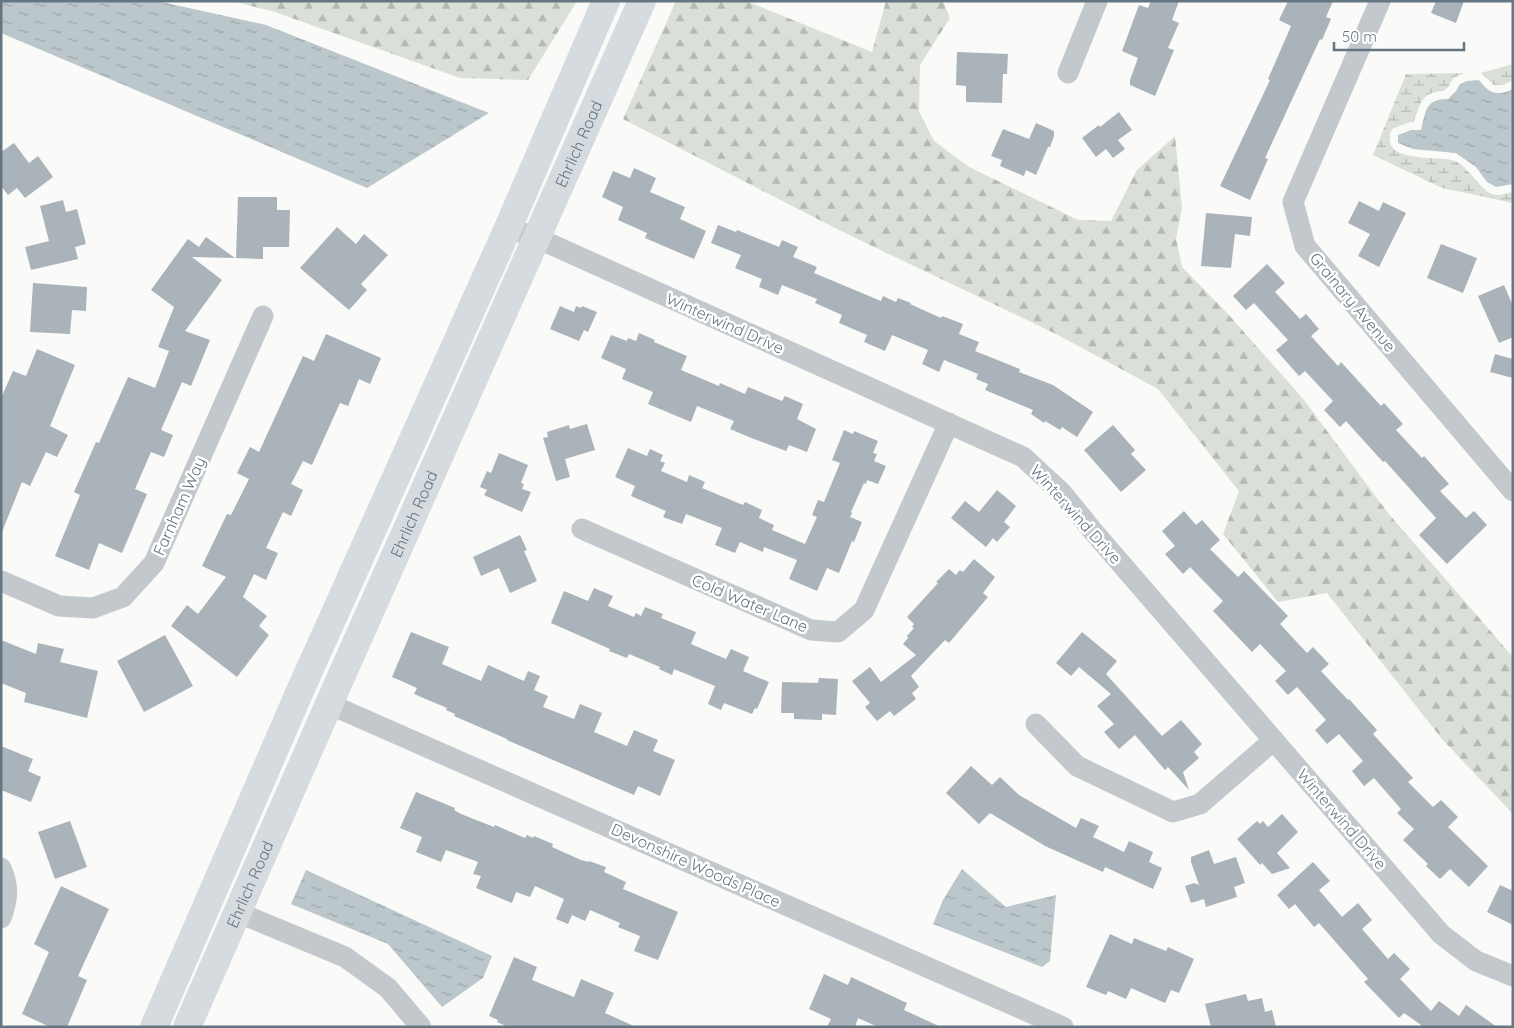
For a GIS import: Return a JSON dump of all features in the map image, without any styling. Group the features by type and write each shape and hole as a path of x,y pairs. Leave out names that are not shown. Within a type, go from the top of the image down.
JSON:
{"main road":[{"name":"Ehrlich Road","path":"154,1027 249,806 508,228 606,1"},
{"name":"Ehrlich Road","path":"191,1016 642,1"},
{"path":"191,1016 190,989 246,861 253,826 249,806"}],"street":[{"path":"1068,73 1097,1"},
{"name":"Grainary Avenue","path":"1380,1 1293,202 1305,246 1513,491"},
{"name":"Winterwind Drive","path":"508,228 537,238 1024,456 1056,487 1441,934 1476,961 1513,976"},
{"name":"Farnham Way","path":"1,582 59,606 94,608 123,597 154,563 262,316"},
{"name":"Cold Water Lane","path":"582,529 811,630 838,632 864,610 949,423"},
{"name":"Devonshire Woods Place","path":"328,704 1063,1027"},
{"path":"1036,724 1077,766 1173,812 1200,804 1274,740"},
{"path":"1,868 7,881 7,889 6,904 1,918"},
{"path":"237,912 345,957 388,988 421,1027"}],"green space":[{"path":"232,1 577,1 528,80 460,78 275,12"},
{"path":"676,1 746,1 872,52 886,1 943,1 950,18 920,65 919,111 934,141 969,167 1078,220 1111,221 1137,170 1175,136 1182,208 1176,239 1182,267 1227,313 1304,400 1388,513 1513,657 1513,814 1442,739 1327,593 1278,602 1223,534 1239,491 1158,389 1058,335 841,231 623,119"},
{"path":"1513,64 1513,80 1503,85 1494,85 1481,73"},
{"path":"1464,73 1453,78 1444,91 1430,94 1426,97 1420,105 1414,122 1392,129 1390,140 1393,148 1400,153 1410,156 1452,160 1464,168 1491,194 1499,195 1513,192 1513,203 1442,188 1373,155 1406,74"}],"water":[{"path":"1,1 157,1 266,25 489,113 367,188 1,33"},
{"path":"1479,80 1490,91 1503,93 1513,89 1513,184 1496,187 1487,182 1476,167 1456,153 1413,149 1398,143 1398,135 1411,130 1421,130 1426,112 1431,104 1435,101 1448,99 1460,84"},
{"path":"962,869 1006,907 1056,895 1050,961 1042,967 933,924 943,900"},
{"path":"306,870 492,956 483,978 442,1007 388,944 291,904"}],"building":[{"path":"1151,1 1179,1 1172,20 1179,23 1168,48 1174,50 1155,96 1130,85 1138,58 1122,51 1139,5 1148,8"},
{"path":"1288,1 1333,1 1326,17 1331,19 1265,158 1268,159 1250,200 1220,186 1270,80 1268,79 1291,26 1279,20"},
{"path":"1436,1 1464,1 1456,23 1431,13"},
{"path":"957,52 1008,54 1007,74 1003,74 1002,103 966,102 966,86 956,85"},
{"path":"1119,112 1132,130 1118,140 1125,149 1113,158 1106,149 1096,157 1082,138"},
{"path":"1036,123 1054,131 1054,136 1036,175 1026,170 1024,176 1000,166 1002,160 991,156 1003,129 1029,139"},
{"path":"14,143 29,163 38,156 53,177 25,198 17,188 8,195 1,186 1,152"},
{"path":"634,168 656,178 650,192 685,207 680,219 706,231 694,259 645,238 647,233 618,220 623,207 602,197 613,171 630,178"},
{"path":"238,197 277,197 277,210 290,210 289,247 263,247 263,259 236,258"},
{"path":"63,200 66,212 77,209 86,244 75,247 78,259 31,270 25,247 49,241 40,206"},
{"path":"1359,201 1379,211 1383,202 1406,213 1379,267 1358,256 1370,234 1348,223"},
{"path":"1206,213 1252,217 1250,236 1235,234 1231,268 1201,266"},
{"path":"718,225 736,232 737,230 779,247 782,240 798,247 793,257 817,267 814,273 881,301 883,296 896,302 898,298 941,318 942,316 963,324 959,334 979,342 975,351 1020,369 1019,372 1053,385 1093,412 1077,437 1062,427 1060,430 1045,421 1044,423 1031,414 1033,410 985,390 988,384 976,379 978,374 944,360 939,372 922,364 928,350 892,335 885,351 864,342 867,335 839,323 842,315 815,303 817,299 782,285 778,295 759,287 762,279 735,268 741,255 711,243"},
{"path":"337,227 356,244 364,234 388,255 361,284 367,290 349,310 300,268"},
{"path":"206,237 235,258 192,257 222,280 185,331 210,340 191,386 182,382 161,430 173,435 164,457 151,452 135,489 147,494 122,553 99,543 89,570 55,556 80,495 74,492 96,442 99,443 128,377 155,388 169,351 158,347 174,307 151,290 188,239 199,247"},
{"path":"1441,244 1477,258 1463,293 1427,278"},
{"path":"1267,264 1285,283 1275,292 1300,319 1306,314 1319,329 1311,336 1338,366 1341,362 1381,406 1384,403 1403,424 1396,430 1422,458 1424,456 1449,484 1440,491 1466,518 1474,511 1487,525 1447,564 1419,535 1436,518 1346,421 1340,427 1324,410 1333,401 1305,371 1299,376 1276,350 1288,340 1254,303 1246,310 1233,296"},
{"path":"33,283 87,287 86,311 72,310 70,334 30,332"},
{"path":"1504,285 1513,306 1513,337 1499,343 1478,296"},
{"path":"560,306 574,312 576,306 581,308 582,306 597,312 588,332 584,330 579,341 550,329"},
{"path":"639,333 655,340 654,342 687,356 681,370 719,386 720,383 745,394 748,387 782,401 785,396 803,404 797,419 816,429 807,452 789,445 786,451 749,437 730,429 734,421 697,406 691,422 648,404 653,392 622,379 626,369 601,358 611,335 627,341 628,338 636,341"},
{"path":"326,334 381,358 370,384 359,379 348,406 340,403 312,465 303,461 291,484 303,490 291,516 283,512 266,548 278,553 266,580 254,574 243,597 267,616 259,626 269,635 237,677 171,626 187,605 198,614 226,577 202,566 227,514 231,515 249,479 237,473 250,447 259,452 303,356 314,361"},
{"path":"37,349 75,365 50,426 68,435 57,457 46,452 30,486 22,482 2,532 1,398 13,371 26,376"},
{"path":"1495,354 1513,359 1513,378 1490,372"},
{"path":"587,424 595,450 565,459 570,477 556,481 543,438 548,437 547,432 569,425 570,429"},
{"path":"1113,425 1135,450 1131,454 1146,470 1121,492 1084,450"},
{"path":"844,430 853,434 854,431 878,441 873,453 877,454 874,461 886,466 878,484 867,480 866,484 864,483 850,517 862,522 854,542 852,541 839,573 827,568 817,591 789,579 797,560 764,547 763,552 740,542 735,553 715,545 722,528 686,514 682,524 663,517 666,511 631,496 635,486 615,477 628,448 647,456 650,449 663,455 660,461 665,463 661,471 687,482 689,475 705,482 702,488 743,505 745,502 762,510 759,518 774,525 772,530 805,544 817,517 812,515 818,500 824,502 840,463 832,460"},
{"path":"499,453 528,465 521,483 524,484 522,489 531,492 522,512 484,495 487,490 480,487 487,471 491,473"},
{"path":"997,490 1016,506 1004,522 1010,527 997,542 993,538 986,547 951,518 965,501 979,512"},
{"path":"1184,511 1196,525 1202,520 1220,540 1210,549 1238,577 1244,571 1288,616 1280,624 1307,653 1313,647 1329,664 1321,671 1377,730 1373,734 1413,778 1408,782 1433,807 1441,800 1458,817 1448,827 1488,866 1469,887 1450,869 1440,879 1426,866 1428,864 1403,840 1414,829 1397,813 1401,809 1374,778 1364,786 1352,771 1363,761 1339,734 1327,744 1315,730 1326,720 1297,687 1288,695 1275,681 1286,671 1260,644 1252,652 1213,611 1223,601 1190,567 1183,574 1165,554 1175,546 1162,531"},
{"path":"520,535 527,550 524,551 537,581 510,593 499,568 481,576 473,557"},
{"path":"974,559 995,577 983,593 988,597 949,643 945,640 911,676 919,687 912,693 916,699 894,716 890,711 877,721 865,707 870,703 852,681 870,667 881,682 916,655 903,644 914,628 912,627 914,624 907,617 949,569 956,575 960,570 963,572"},
{"path":"594,588 613,596 608,606 634,617 636,613 641,616 645,607 663,614 661,618 696,632 691,644 726,659 731,649 749,657 743,671 769,682 757,709 755,708 752,714 724,703 721,710 708,704 715,686 674,669 672,675 659,669 660,667 629,654 627,658 551,623 564,591 588,601"},
{"path":"411,632 449,647 442,664 481,681 488,665 524,681 528,671 540,676 534,690 548,696 543,707 574,719 580,704 602,713 594,732 627,746 634,730 658,740 653,751 675,760 660,796 638,786 634,795 454,716 455,714 446,710 447,708 414,694 417,688 392,677"},
{"path":"1082,632 1117,661 1106,674 1162,736 1181,720 1202,744 1194,752 1199,758 1183,772 1189,790 1168,767 1165,770 1135,735 1119,749 1104,732 1114,724 1097,706 1111,694 1079,667 1071,676 1056,663"},
{"path":"165,635 193,686 144,712 117,661"},
{"path":"1,640 36,654 38,643 64,649 60,662 98,671 87,718 24,702 26,693 1,683"},
{"path":"819,678 838,679 836,715 822,714 822,720 794,719 794,713 781,713 782,682 818,683"},
{"path":"1,746 33,759 28,771 41,777 31,802 1,790"},
{"path":"971,766 992,785 1000,777 1019,795 1076,828 1081,818 1099,826 1093,837 1124,852 1129,841 1153,852 1149,862 1162,868 1153,889 1105,867 1103,872 1045,846 990,813 979,824 946,793"},
{"path":"416,792 455,808 454,810 461,814 494,827 495,825 525,838 527,835 533,838 534,836 553,844 552,847 581,860 606,867 604,872 626,882 623,889 678,912 658,960 634,951 640,936 618,927 620,923 590,910 585,921 572,915 568,924 556,919 564,899 535,886 530,897 516,892 512,903 476,888 481,876 473,874 478,862 446,850 441,862 416,852 422,837 400,828"},
{"path":"1282,814 1298,832 1277,853 1290,868 1272,874 1262,863 1260,865 1237,839 1257,821 1260,824 1263,821 1268,827"},
{"path":"70,821 87,867 55,879 38,832"},
{"path":"1209,850 1214,864 1236,857 1245,883 1234,887 1237,897 1206,907 1204,899 1191,903 1185,886 1194,883 1199,885 1191,857"},
{"path":"1313,862 1330,881 1319,890 1342,917 1358,903 1372,920 1362,929 1388,959 1394,953 1410,969 1400,979 1431,1011 1439,1001 1459,1016 1466,1005 1497,1027 1420,1027 1421,1025 1404,1013 1399,1018 1364,982 1368,979 1319,923 1314,927 1295,904 1289,909 1277,895"},
{"path":"1500,885 1513,891 1513,925 1487,912"},
{"path":"61,886 109,909 78,976 87,980 67,1027 50,1027 22,1014 49,952 34,944"},
{"path":"1110,934 1132,944 1134,938 1166,951 1168,947 1194,959 1179,993 1171,990 1165,1003 1131,988 1126,999 1108,991 1106,995 1086,987"},
{"path":"514,957 537,967 532,980 574,997 581,979 614,993 605,1013 636,1027 508,1027 497,1022 498,1020 489,1016"},
{"path":"824,974 848,985 851,977 907,1003 904,1010 941,1027 878,1027 858,1018 855,1027 827,1027 831,1019 809,1009"},
{"path":"1246,994 1248,1001 1262,998 1265,1012 1272,1010 1276,1027 1211,1027 1205,1004"}]}
